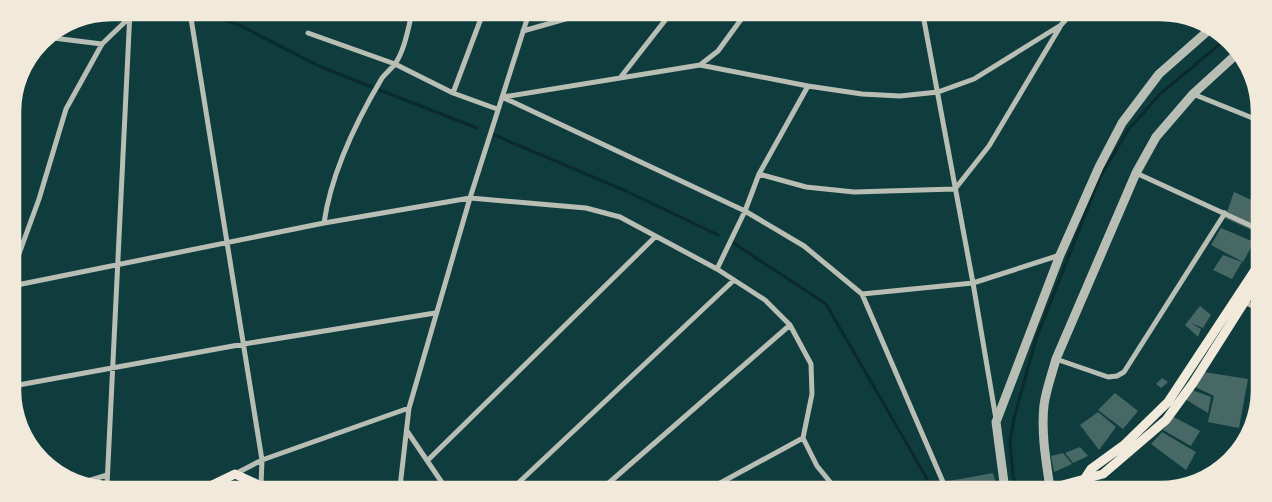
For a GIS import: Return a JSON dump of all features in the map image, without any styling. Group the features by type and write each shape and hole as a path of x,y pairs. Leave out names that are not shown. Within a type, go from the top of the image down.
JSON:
{"main road":[{"path":"1071,482 1103,474 1166,420 1193,383 1252,278"},
{"path":"1240,300 1252,287"},
{"path":"218,482 235,474 252,482"},
{"path":"1082,482 1084,478"}],"street":[{"path":"20,251 39,199 66,109 102,44 128,20"},
{"path":"107,482 130,20"},
{"path":"191,20 262,460 261,482"},
{"path":"324,224 328,198 347,149 383,76 393,65 402,49 410,20"},
{"path":"453,93 480,20"},
{"path":"401,482 408,408 497,109 527,20"},
{"path":"523,31 562,20"},
{"path":"620,78 665,20"},
{"path":"700,64 718,51 741,20"},
{"path":"924,20 973,283 1004,482"},
{"path":"759,174 806,187 854,192 955,189 989,146 1065,20"},
{"path":"502,97 700,64 808,86 862,94 900,96 938,92 974,80 1061,25"},
{"path":"308,33 393,65 453,93 497,109"},
{"path":"996,422 1060,255 1099,168 1122,123 1160,74 1206,33"},
{"path":"57,39 102,44"},
{"path":"1047,482 1043,418 1044,404 1056,359 1136,173 1156,137 1193,94 1234,57"},
{"path":"717,270 745,212 759,174 808,86"},
{"path":"1193,94 1252,119"},
{"path":"502,97 745,212 804,246 862,294 943,482"},
{"path":"1136,173 1252,226"},
{"path":"20,284 227,242 470,198 586,208 620,217 717,270 765,300 790,325 811,364 812,394 803,438 817,466 830,482"},
{"path":"1056,359 1108,377 1117,376 1124,372 1226,214"},
{"path":"428,460 655,237"},
{"path":"862,294 973,283 1060,255"},
{"path":"519,482 734,280"},
{"path":"1240,300 1252,306"},
{"path":"20,385 244,344 435,313"},
{"path":"611,482 790,325"},
{"path":"235,474 262,460 408,408"},
{"path":"407,431 442,482"},
{"path":"721,482 803,438"},
{"path":"92,480 107,475"},
{"path":"1084,478 1085,482"}],"building":[{"path":"1234,192 1252,200 1252,230 1225,218"},
{"path":"1221,228 1252,241 1252,246 1243,262 1211,245"},
{"path":"1223,255 1242,262 1232,279 1213,270"},
{"path":"1200,306 1211,315 1203,328 1191,323 1201,329 1198,337 1185,325"},
{"path":"1204,372 1248,379 1239,428 1208,422 1214,396 1195,387"},
{"path":"1162,378 1168,382 1161,388 1156,384"},
{"path":"1192,390 1211,397 1208,413 1185,399"},
{"path":"1115,393 1138,411 1123,429 1098,410"},
{"path":"1098,412 1116,427 1099,450 1080,425"},
{"path":"1172,416 1200,431 1191,446 1163,430"},
{"path":"1162,432 1196,452 1186,470 1151,444"},
{"path":"1080,447 1088,456 1073,463 1065,453"},
{"path":"1063,453 1072,464 1054,472 1051,456"},
{"path":"993,473 996,482 949,482"}],"waterway":[{"path":"224,20 237,24 321,67 477,128"},
{"path":"1015,482 1010,441 1014,418 1036,339 1100,177 1128,130 1161,93 1221,43"},
{"path":"492,134 626,191 718,235"},
{"path":"732,242 826,304 929,482"}]}
